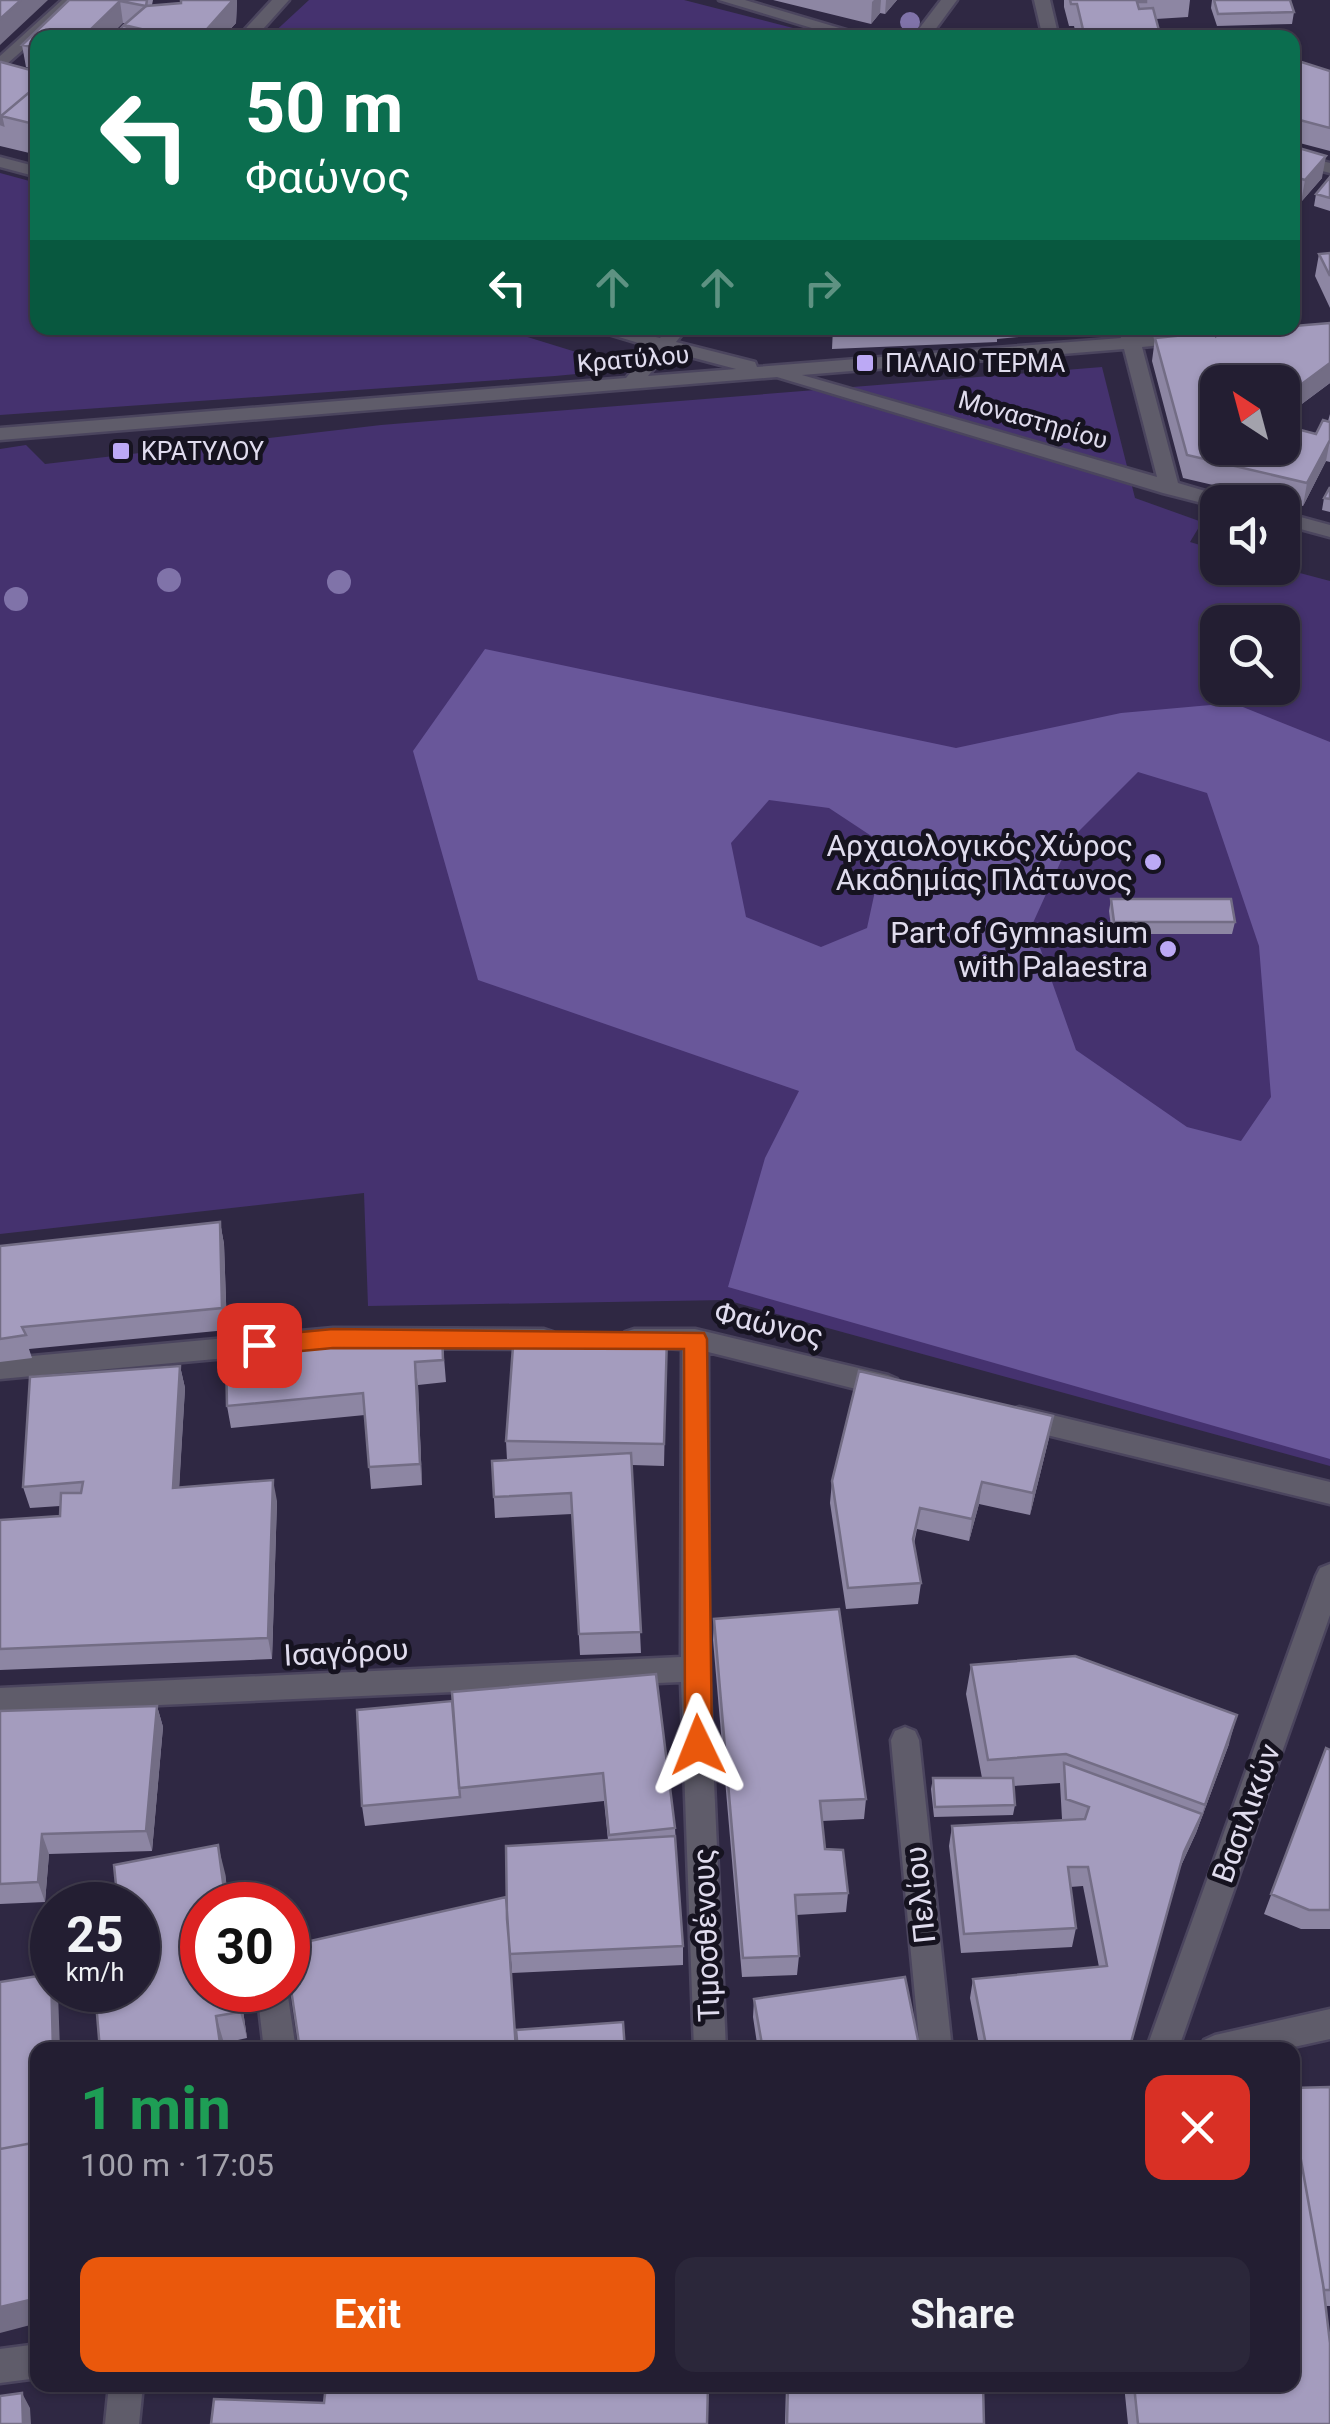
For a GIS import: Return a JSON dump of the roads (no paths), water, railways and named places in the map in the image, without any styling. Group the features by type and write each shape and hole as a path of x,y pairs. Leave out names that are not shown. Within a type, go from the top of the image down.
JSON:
{"street":[{"path":"39,30 72,0"},
{"path":"253,30 281,0"},
{"path":"726,0 836,30"},
{"path":"926,30 949,0"},
{"path":"1042,0 1049,30"},
{"path":"0,66 30,38"},
{"path":"1300,160 1330,168"},
{"path":"0,162 30,170"},
{"name":"Μοναστηρίου","path":"623,335 772,372 1200,496"},
{"path":"631,384 672,335"},
{"path":"1130,335 1170,489"},
{"name":"Κρατύλου","path":"0,434 772,372 1130,335 1212,336"},
{"path":"1300,523 1330,531"},
{"path":"0,1369 333,1338 562,1339"},
{"name":"Φαώνος","path":"600,1339 696,1339 907,1390"},
{"name":"Τιμοσθένους","path":"696,1339 696,1669 710,2042"},
{"path":"984,1409 1330,1493"},
{"name":"Βασιλικών","path":"1165,2042 1330,1576"},
{"name":"Ισαγόρου","path":"0,1700 696,1669"},
{"name":"Πελίου","path":"904,1740 935,2042"},
{"path":"275,2012 279,2042"},
{"path":"1250,2042 1330,2024"},
{"path":"0,2366 30,2362"},
{"path":"122,2424 125,2392"}],"place":[{"name":"ΠΑΛΑΙΟ ΤΕΡΜΑ","path":"865,363"},
{"name":"ΚΡΑΤΥΛΟΥ","path":"121,451"},
{"name":"Αρχαιολογικός Χώρος Ακαδημίας Πλάτωνος","path":"1153,862"},
{"name":"Part of Gymnasium with Palaestra","path":"1168,949"}]}
